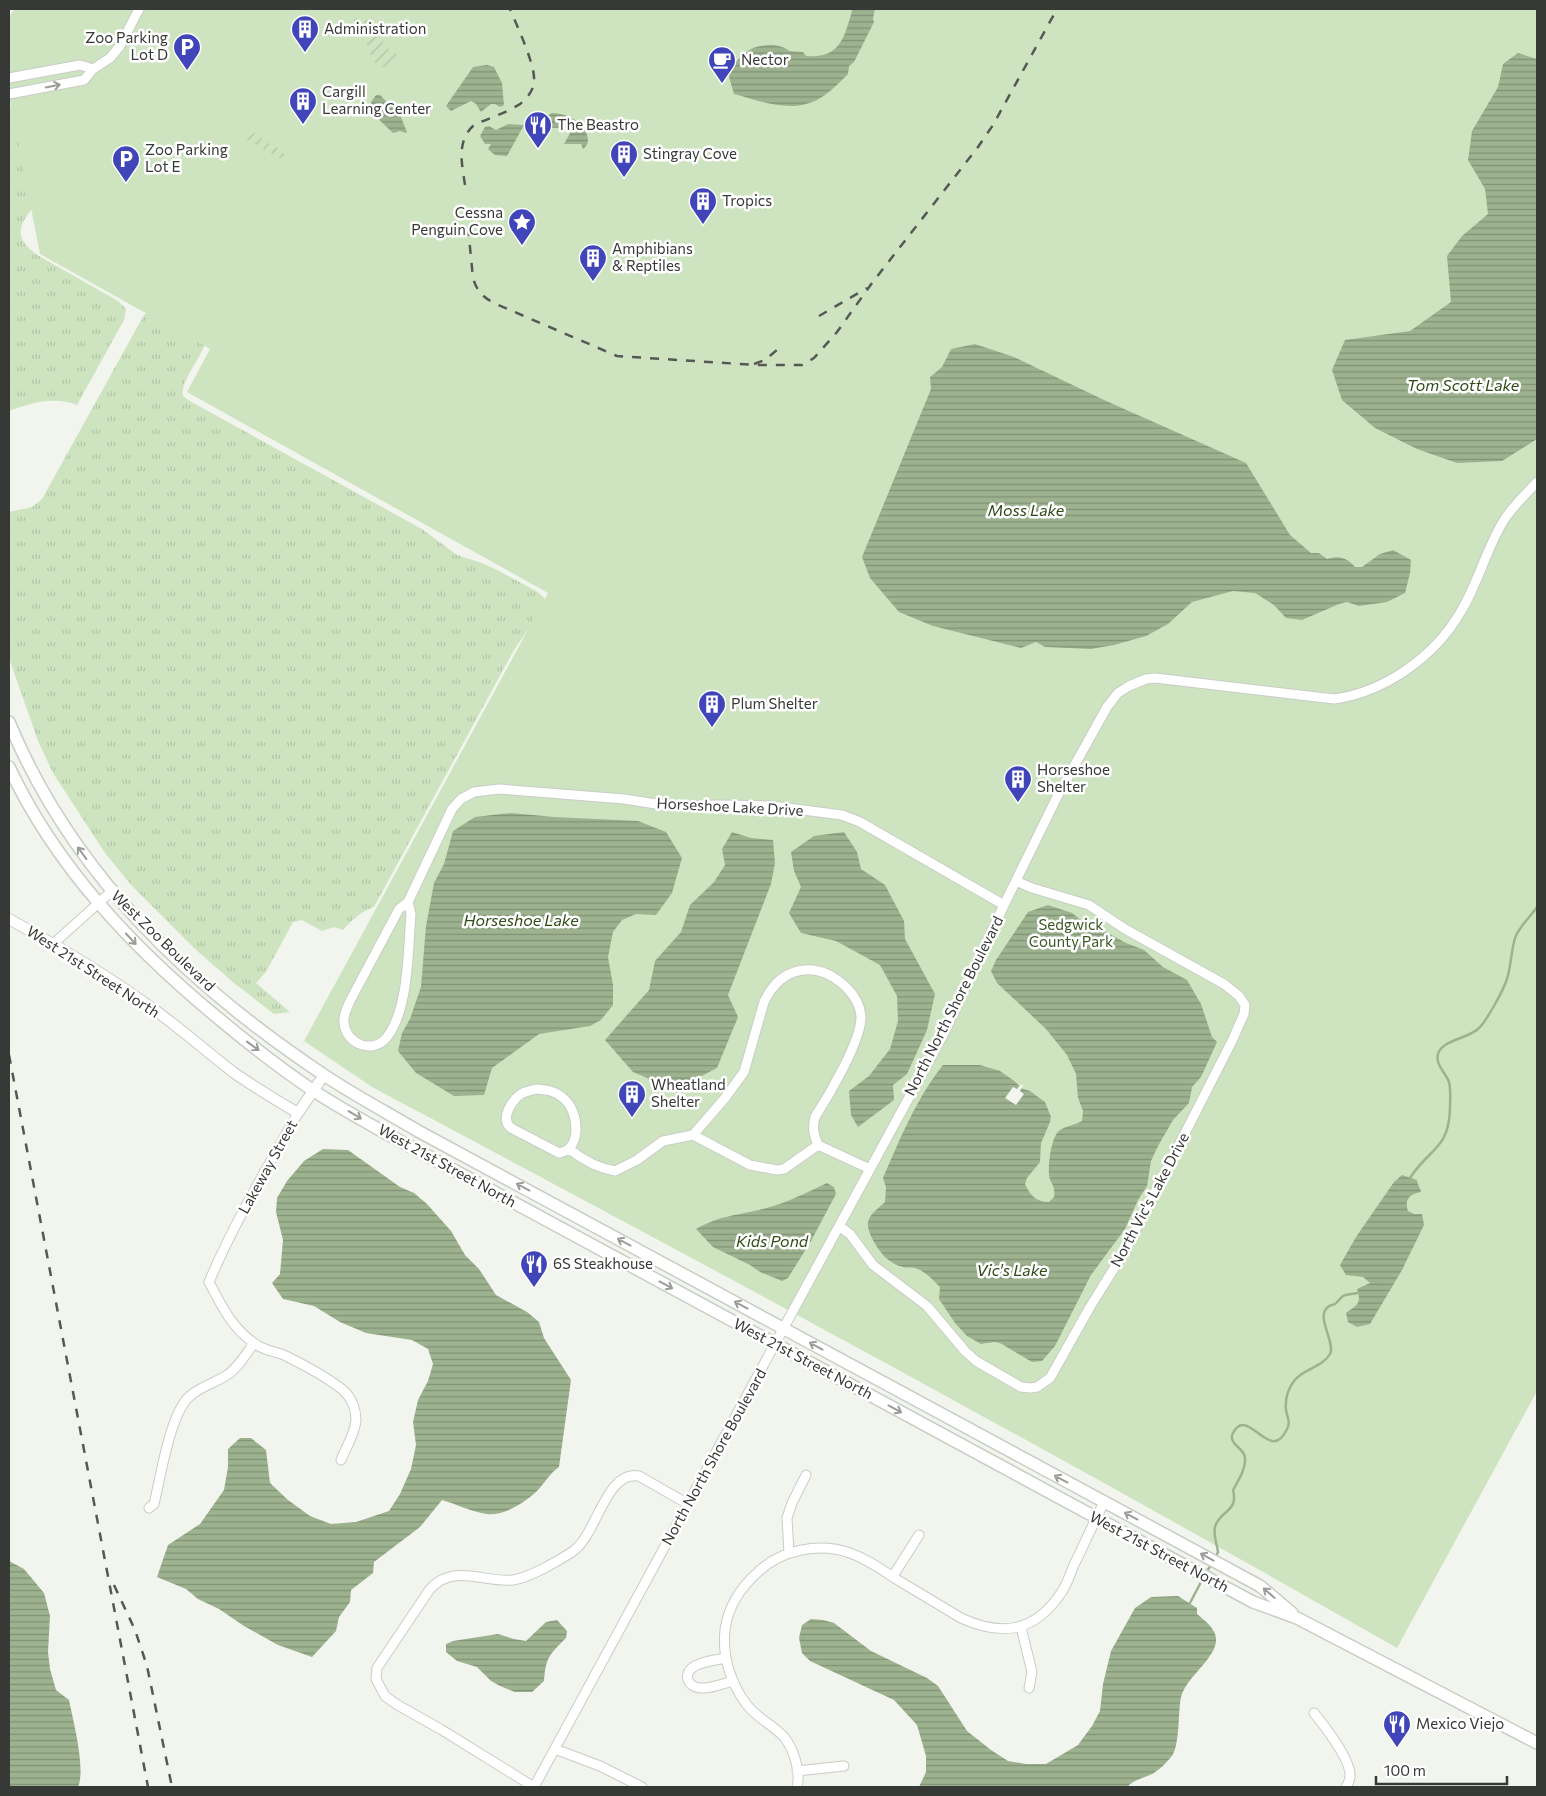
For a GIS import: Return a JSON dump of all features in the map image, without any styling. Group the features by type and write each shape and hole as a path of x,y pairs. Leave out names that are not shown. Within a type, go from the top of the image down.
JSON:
{"main road":[{"name":"West Zoo Boulevard","path":"9,722 22,753 55,813 112,892 162,946 205,985 252,1023 324,1075"},
{"name":"West Zoo Boulevard","path":"9,767 19,788 66,862 98,904 137,946 190,995 246,1041 314,1091"},
{"name":"West 21st Street North","path":"324,1075 418,1130 1260,1586 1297,1618"},
{"name":"West 21st Street North","path":"314,1091 404,1144 1253,1602 1297,1618 1537,1743"}],"street":[{"path":"9,94 84,80 93,70 110,58 120,46 139,9"},
{"path":"9,78 80,65 93,70"},
{"name":"North North Shore Boulevard","path":"534,1787 943,1035 1004,905 1063,787 1107,707 1118,693 1138,682 1155,678 1334,700 1359,695 1374,689 1396,677 1418,660 1450,628 1469,598 1487,554 1504,521 1537,482"},
{"name":"Horseshoe Lake Drive","path":"408,902 411,914 406,985 398,1013 390,1033 380,1044 366,1046 358,1044 352,1040 345,1029 346,1009 399,909 408,902 452,809 461,799 474,792 499,789 624,799 669,806 772,806 842,815 860,822 1004,905"},
{"name":"North Vic's Lake Drive","path":"839,1226 850,1234 873,1266 926,1306 965,1352 976,1361 1021,1387 1037,1387 1050,1378 1090,1307 1126,1250 1177,1152 1232,1041 1244,1014 1245,1005 1239,996 1224,984 1125,929 1089,905 1032,888 1016,881"},
{"path":"53,944 112,892"},
{"name":"West 21st Street North","path":"9,919 100,973 151,1008 233,1072 265,1094 298,1113"},
{"path":"693,1135 725,1098 744,1072 764,1002 776,983 786,976 809,969 821,971 852,993 860,1007 861,1019 846,1061 815,1117 812,1126 814,1135 818,1145 870,1169"},
{"name":"Lakeway Street","path":"254,1343 237,1329 228,1317 209,1282 260,1179 298,1113 324,1075"},
{"path":"537,1089 555,1092 562,1096 573,1110 575,1118 573,1144 569,1149 559,1153 506,1124 505,1120 514,1101 521,1094 537,1089"},
{"path":"569,1149 594,1165 615,1171 637,1160 663,1140 693,1135 750,1165 777,1170 784,1168 818,1145"},
{"path":"148,1508 154,1504 173,1423 182,1404 198,1390 223,1378 235,1369 254,1343 262,1349 288,1357 346,1393 354,1408 356,1418 341,1460"},
{"path":"534,1787 385,1696 376,1679 377,1668 437,1581 447,1576 458,1575 514,1580 530,1575 574,1551 582,1542 613,1487 621,1479 631,1475 639,1476 688,1504"},
{"path":"789,1553 787,1518 806,1475"},
{"path":"796,1787 796,1764 785,1738 759,1717 748,1705 733,1681 728,1668 725,1630 729,1613 737,1595 748,1580 774,1559 789,1553 810,1550 837,1550 868,1561 974,1625 990,1628 1020,1627 1035,1622 1041,1617 1063,1591 1104,1502"},
{"path":"893,1576 919,1535"},
{"path":"1020,1627 1032,1672 1029,1688"},
{"path":"726,1658 693,1666 687,1675 687,1681 691,1685 702,1688 733,1681"},
{"path":"1314,1713 1328,1729 1344,1757 1351,1774 1346,1787"},
{"path":"555,1749 600,1766 642,1787"},
{"path":"797,1771 844,1766"}],"green space":[{"name":"Sedgwick County Park","path":"14,9 1537,9 1537,1391 1397,1648 887,1364 372,1087 304,1041 548,593 187,392 210,349 40,254 9,95 9,18"},
{"path":"358,18 370,21 376,27 386,46 400,56 401,58 397,64 388,67 376,63 369,51 362,29 352,20"},
{"path":"26,102 34,207 21,227 22,239 39,256 118,301 126,309 124,320 77,405 68,402 51,401 34,403 9,411 9,106"},
{"path":"266,129 261,137 262,140 280,149 280,152 287,155 280,158 242,137"},
{"path":"149,312 205,344 184,384 183,396 188,400 422,529 457,555 499,571 538,592 545,599 545,605 514,650 374,907 360,914 343,930 334,927 322,931 302,920 293,922 266,972 256,983 290,1012 274,1014 234,983 195,949 132,886 105,853 53,773 38,741 9,658 9,512 32,507 42,499 144,315"}],"water":[{"path":"851,9 875,9 874,22 854,62 849,66 848,74 825,95 803,105 791,106 768,103 734,94 727,70 748,51 755,47 770,45 785,48 789,51 803,52 806,56 826,54 839,45 843,38"},
{"name":"Tom Scott Lake","path":"1518,53 1537,59 1537,439 1502,461 1457,463 1417,449 1375,428 1342,400 1332,370 1345,340 1410,331 1451,302 1447,256 1462,236 1488,214 1485,189 1468,160 1472,131 1498,87 1503,64"},
{"path":"487,65 494,67 502,83 504,105 500,107 491,104 481,112 476,104 471,101 451,111 446,106 473,67"},
{"path":"376,95 380,95 400,115 406,133 400,131 393,133 373,114 371,102"},
{"path":"552,113 568,116 582,125 588,139 583,149 581,144 564,144 573,128 552,128 548,122 552,119 549,115 546,116"},
{"path":"508,124 524,125 507,156 495,155 488,149 491,144 485,144 480,136 485,127 489,126 496,130"},
{"name":"Moss Lake","path":"975,344 1014,357 1104,400 1246,463 1290,535 1311,553 1319,553 1327,559 1343,558 1355,567 1362,567 1380,554 1393,550 1411,560 1405,593 1387,602 1359,606 1347,602 1339,604 1302,620 1286,618 1274,605 1255,593 1233,591 1192,602 1168,624 1146,636 1091,649 1045,647 1036,642 1021,648 933,626 899,612 870,578 862,557 931,389 930,377 942,367 951,349"},
{"name":"Horseshoe Lake","path":"511,813 638,821 666,832 682,858 672,893 656,915 636,914 622,920 613,932 608,957 613,985 613,1005 601,1020 590,1026 539,1034 492,1068 484,1095 454,1096 416,1073 398,1051 402,1033 410,1019 421,987 426,926 434,883 444,864 453,831 475,817"},
{"path":"732,832 751,838 773,840 775,863 771,884 728,995 738,1017 717,1068 688,1083 659,1083 633,1072 605,1040 649,990 655,961 681,932 690,905 714,882 725,865 722,849"},
{"path":"844,832 857,852 861,869 885,885 904,921 905,939 935,994 927,1030 907,1074 893,1085 894,1100 858,1127 851,1115 849,1091 869,1076 890,1049 898,1021 897,996 880,965 836,941 801,933 789,913 801,887 794,871 791,852 814,836"},
{"name":"Vic's Lake","path":"1048,905 1072,913 1081,920 1097,924 1106,932 1144,950 1163,967 1187,980 1201,1004 1212,1037 1217,1042 1201,1077 1192,1087 1189,1103 1173,1120 1158,1146 1151,1161 1147,1186 1138,1200 1125,1229 1091,1275 1055,1346 1042,1361 1032,1362 1000,1343 981,1344 967,1336 955,1323 939,1299 940,1287 922,1271 898,1265 885,1257 873,1240 868,1222 869,1218 885,1202 886,1187 883,1178 902,1134 933,1078 943,1065 980,1065 1000,1071 1023,1089 1030,1091 1045,1102 1051,1117 1050,1122 1041,1143 1040,1162 1027,1178 1025,1184 1031,1195 1037,1199 1049,1202 1054,1197 1049,1170 1054,1138 1060,1130 1082,1121 1083,1111 1078,1098 1076,1074 1067,1055 1046,1029 997,983 991,971 996,960 1028,912"},
{"path":"323,1149 348,1150 400,1187 414,1193 427,1204 451,1231 465,1255 479,1269 496,1295 527,1312 539,1322 544,1338 571,1380 559,1467 536,1492 513,1508 493,1514 476,1512 442,1500 420,1527 374,1562 373,1573 351,1590 350,1602 339,1617 336,1631 312,1657 278,1645 219,1609 198,1599 186,1589 157,1577 168,1545 200,1524 224,1490 228,1467 228,1449 240,1438 251,1438 266,1450 270,1483 288,1500 310,1516 331,1524 356,1522 389,1511 400,1494 411,1469 416,1445 413,1422 418,1400 428,1381 433,1364 428,1349 412,1340 366,1333 340,1322 314,1306 283,1299 272,1283 280,1274 283,1240 276,1212 277,1198 287,1181 304,1161"},
{"path":"1402,1175 1417,1180 1421,1192 1414,1194 1407,1200 1407,1207 1408,1211 1414,1214 1422,1214 1424,1225 1402,1270 1370,1324 1357,1327 1348,1322 1346,1313 1358,1304 1357,1289 1370,1283 1363,1277 1346,1275 1340,1265 1356,1237 1394,1182"},
{"name":"Kids Pond","path":"827,1183 834,1187 836,1194 811,1241 788,1278 782,1281 760,1272 713,1247 696,1229 719,1219 777,1205"},
{"path":"9,1561 24,1569 44,1593 50,1616 48,1652 50,1669 56,1690 69,1700 78,1744 81,1769 78,1787 9,1787"},
{"path":"1178,1596 1197,1608 1197,1614 1214,1631 1215,1645 1207,1660 1189,1682 1181,1697 1176,1746 1171,1757 1151,1775 1133,1782 1127,1787 919,1787 926,1772 926,1756 917,1725 894,1700 810,1661 802,1653 799,1638 802,1625 811,1619 834,1623 871,1651 927,1678 938,1686 967,1731 991,1750 1008,1761 1026,1764 1046,1764 1078,1745 1092,1726 1100,1711 1103,1684 1111,1651 1135,1608 1151,1597"},
{"path":"557,1620 567,1631 566,1638 549,1657 544,1681 532,1692 515,1692 500,1686 491,1681 477,1667 457,1661 446,1652 446,1644 453,1641 498,1634 526,1641 546,1622"}],"pier":[{"path":"1021,1084 1023,1086 1020,1091 1024,1094 1016,1105 1005,1098 1013,1087 1017,1089"}],"waterway":[{"path":"1410,1178 1442,1141 1449,1122 1450,1085 1438,1062 1438,1054 1445,1045 1471,1034 1484,1022 1507,979 1515,938 1537,907"},
{"path":"1215,1558 1218,1552 1215,1527 1233,1503 1233,1490 1245,1462 1242,1451 1232,1440 1233,1433 1239,1426 1245,1425 1266,1439 1274,1441 1280,1439 1289,1424 1286,1402 1292,1384 1298,1377 1322,1362 1330,1354 1331,1349 1324,1317 1325,1311 1343,1296 1358,1293"},
{"path":"1206,1573 1212,1563"},
{"path":"1190,1603 1202,1580"}],"railway":[{"path":"465,185 462,145 468,131 474,125 520,104 529,95 534,82 529,56 510,9"},
{"path":"468,227 473,278 479,291 485,297 496,304 617,356 756,365 802,365 814,358 837,332 872,283 978,147 993,125 1057,9"},
{"path":"819,316 867,288"},
{"path":"754,364 765,360 778,349"},
{"path":"9,1055 148,1787"},
{"path":"114,1585 135,1630 147,1666 172,1787"}],"place":[{"name":"Administration","path":"305,53"},
{"name":"Zoo Parking Lot D","path":"187,71"},
{"name":"Nector","path":"722,84"},
{"name":"Cargill Learning Center","path":"303,125"},
{"name":"The Beastro","path":"538,149"},
{"name":"Stingray Cove","path":"624,178"},
{"name":"Zoo Parking Lot E","path":"126,183"},
{"name":"Tropics","path":"703,225"},
{"name":"Cessna Penguin Cove","path":"522,246"},
{"name":"Amphibians & Reptiles","path":"593,282"},
{"name":"Plum Shelter","path":"712,728"},
{"name":"Horseshoe Shelter","path":"1018,803"},
{"name":"Wheatland Shelter","path":"632,1118"},
{"name":"6S Steakhouse","path":"534,1288"},
{"name":"Mexico Viejo","path":"1397,1748"}]}
